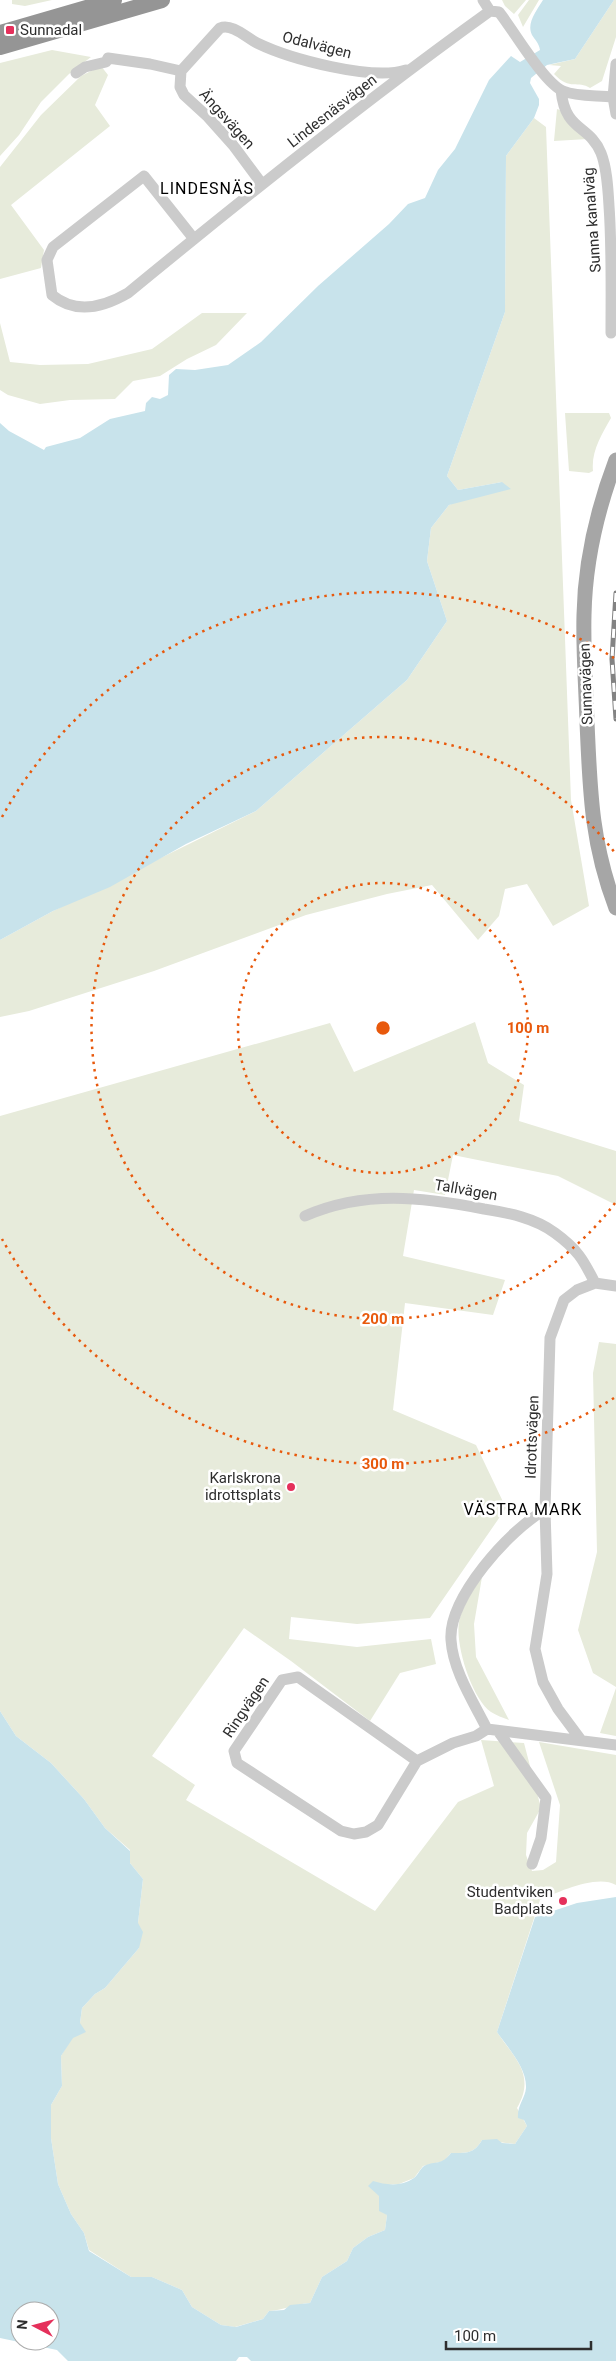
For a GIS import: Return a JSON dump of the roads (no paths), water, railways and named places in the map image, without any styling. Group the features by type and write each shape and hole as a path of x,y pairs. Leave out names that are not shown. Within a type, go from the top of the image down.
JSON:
{"highway":[{"path":"0,33 114,0"},
{"path":"0,47 162,0"}],"main road":[{"name":"Sunnavägen","path":"616,460 600,505 591,546 583,617 592,823 599,858 616,908"}],"street":[{"path":"483,0 490,10 499,12 549,82 561,90 572,93 613,97"},
{"name":"Lindesnäsvägen","path":"194,238 144,176 53,247 47,260 52,295 62,303 74,307 110,304 128,293 262,184 410,69 490,10"},
{"name":"Odalvägen","path":"181,72 223,26 230,27 256,43 287,56 311,62 335,67 382,72 401,72 410,69"},
{"path":"76,73 85,67 106,62 108,58 150,64 181,72"},
{"path":"616,64 613,97 616,114"},
{"name":"Ängsvägen","path":"181,72 180,87 184,95 214,124 262,184"},
{"name":"Sunna kanalväg","path":"561,90 563,106 571,121 592,139 601,154 608,190 612,242 611,333"},
{"name":"Tallvägen","path":"305,1216 326,1207 387,1198 423,1198 507,1213 530,1220 555,1232 581,1255 595,1282"},
{"path":"595,1282 616,1286"},
{"name":"Idrottsvägen","path":"581,1740 543,1682 535,1649 547,1574 545,1510 550,1338 564,1300 577,1290 595,1282"},
{"path":"532,1864 541,1838 546,1798 492,1730 461,1676 450,1639 456,1614 470,1584 490,1558 534,1516 545,1510"},
{"name":"Ringvägen","path":"298,1677 417,1761 378,1825 366,1832 354,1834 341,1831 237,1763 234,1752 282,1680 298,1677"},
{"path":"417,1761 453,1743 492,1730 616,1746"}],"water":[{"path":"543,0 614,0 575,59 547,65 531,78 530,83 539,99 539,105 534,118 506,156 505,312 447,476 458,490 502,482 511,489 449,505 431,528 427,561 447,621 407,680 256,811 186,844 110,887 53,911 0,940 0,423 9,431 44,450 46,447 80,438 110,419 145,411 146,403 152,397 160,399 168,395 169,375 176,369 195,370 228,365 261,342 318,286 389,224 408,204 425,198 438,170 455,149 489,80 511,56 520,62 540,50 538,43 532,35 530,26"},
{"path":"0,1711 16,1736 51,1763 84,1799 105,1828 130,1851 130,1863 143,1879 138,1923 143,1932 139,1948 105,1988 95,1994 82,2008 80,2023 86,2032 73,2038 61,2056 62,2086 51,2105 51,2138 58,2184 71,2214 84,2233 89,2251 131,2277 152,2277 182,2290 192,2307 221,2325 236,2327 263,2319 269,2311 284,2310 290,2305 310,2303 322,2277 347,2261 353,2248 368,2237 385,2230 387,2215 379,2211 379,2196 368,2186 373,2181 388,2184 404,2183 414,2178 424,2166 444,2160 451,2153 465,2153 473,2150 482,2140 497,2139 502,2143 515,2144 527,2126 524,2120 518,2118 526,2088 525,2081 516,2058 497,2032 535,1917 577,1903 616,1897 616,2361 251,2361 247,2357 239,2357 236,2361 68,2361 58,2351 60,2351 60,2301 10,2301 10,2340 0,2338"}],"railway":[{"path":"616,593 612,659 616,719"}],"place":[{"name":"Sunnadal","path":"10,30"},
{"name":"Karlskrona idrottsplats","path":"291,1487"},
{"name":"Studentviken Badplats","path":"563,1901"}],"district":[{"name":"LINDESNÄS","path":"207,188"},
{"name":"VÄSTRA MARK","path":"523,1509"}]}
